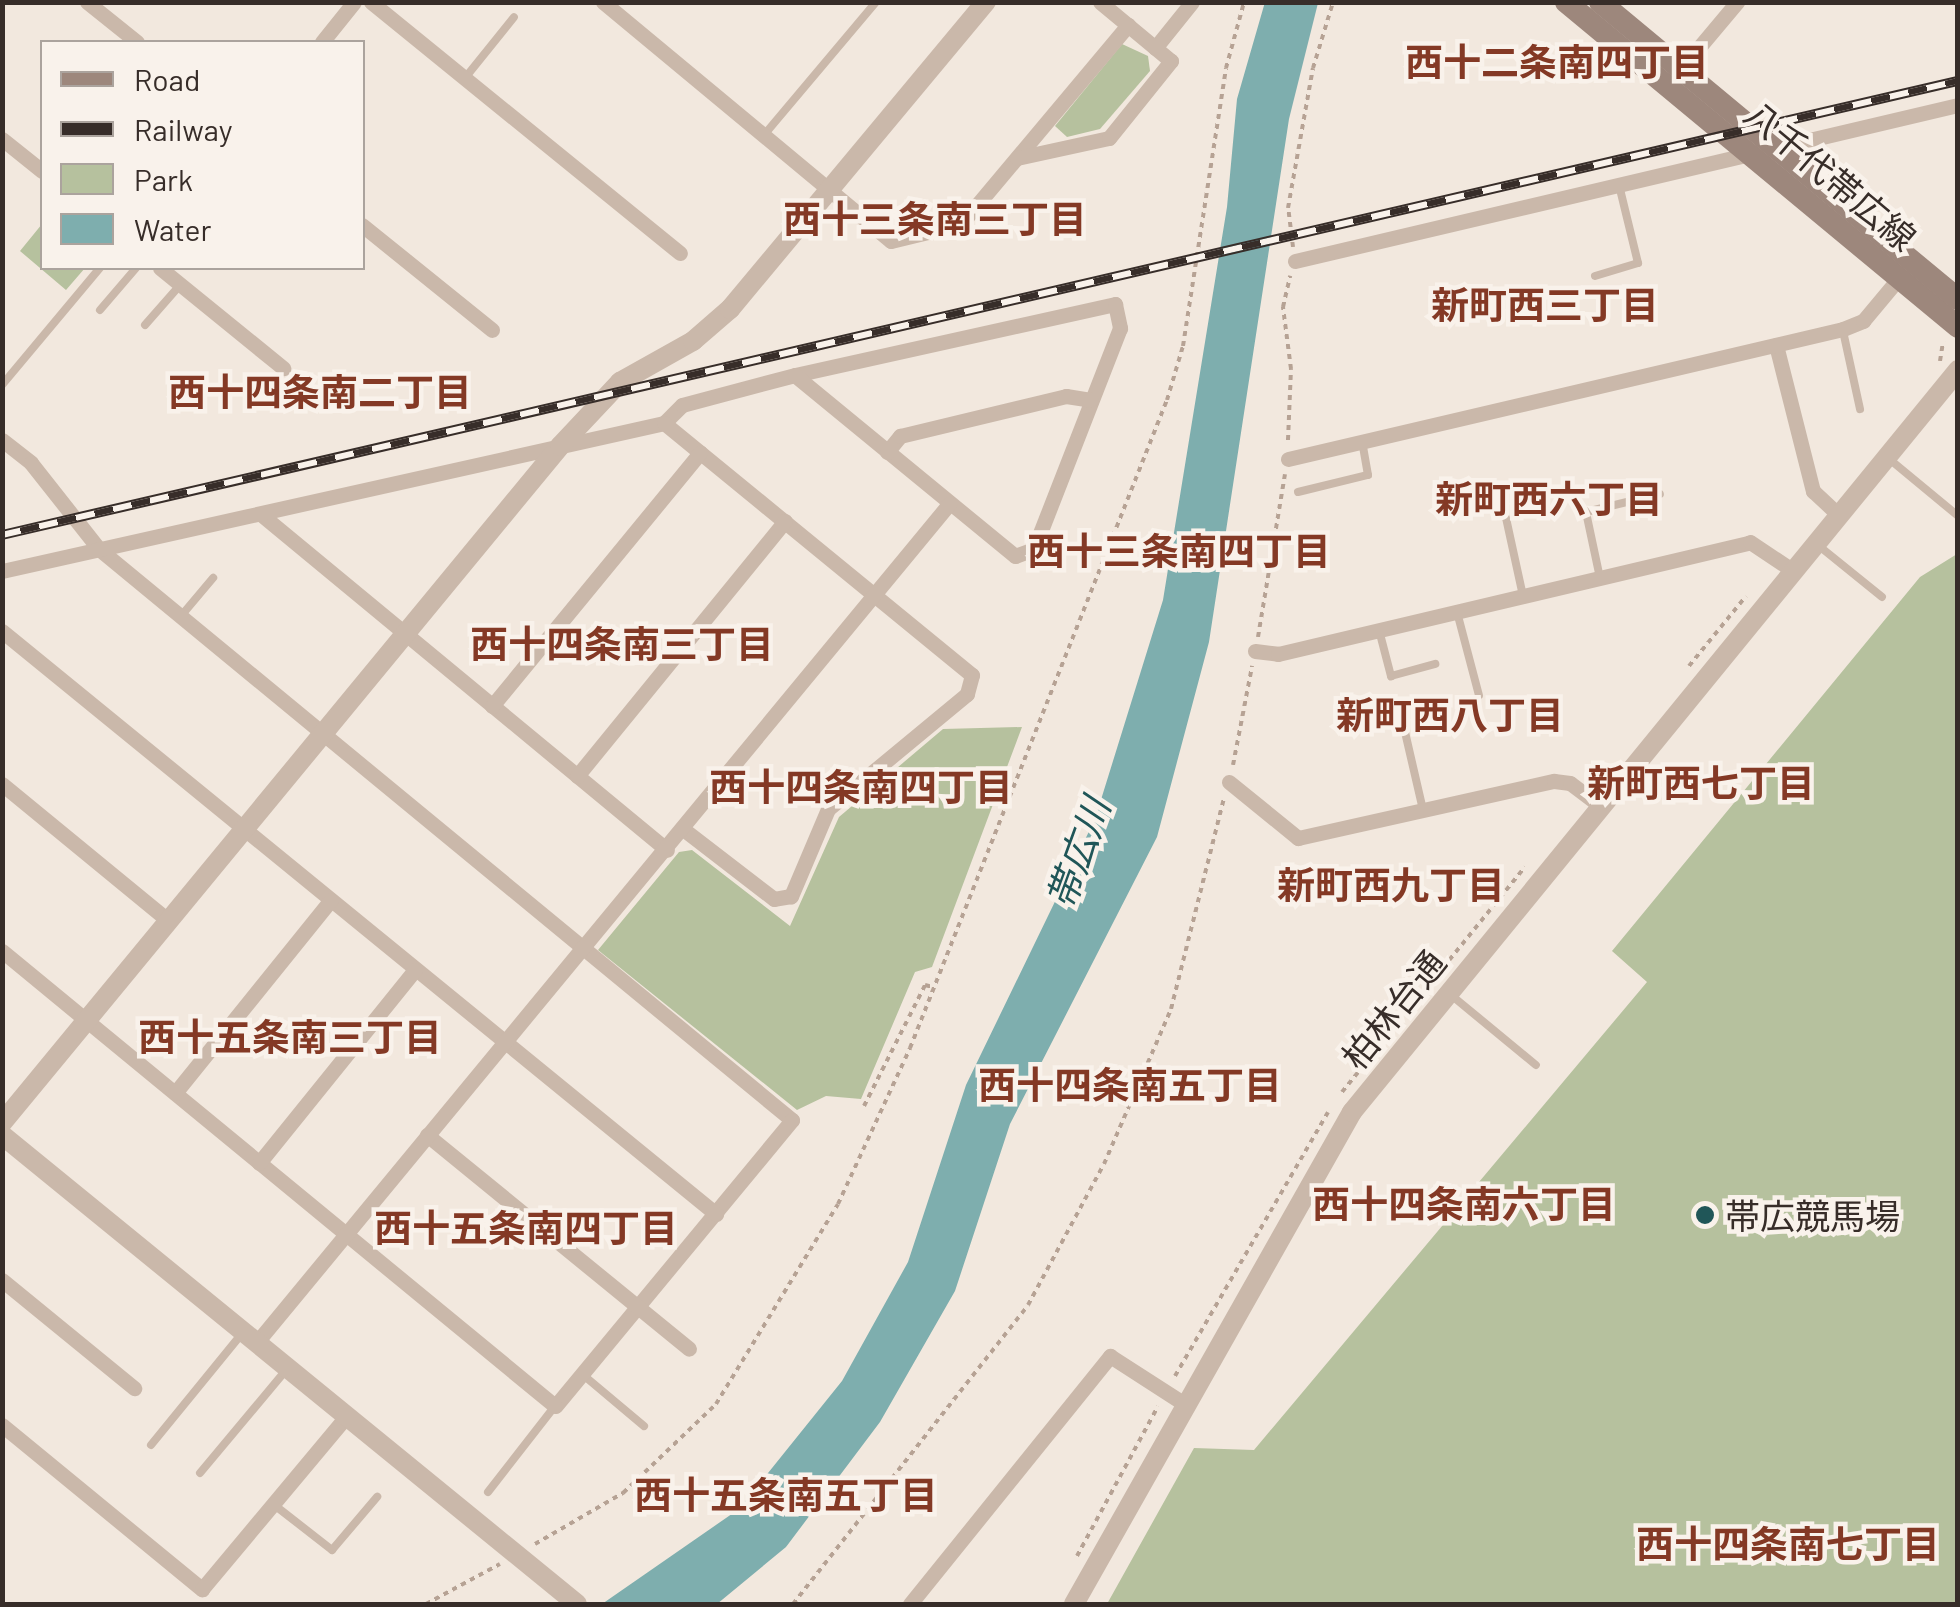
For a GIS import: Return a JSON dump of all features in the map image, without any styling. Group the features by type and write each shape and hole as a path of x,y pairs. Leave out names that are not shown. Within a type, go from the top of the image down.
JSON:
{"main road":[{"name":"八千代帯広線","path":"1566,2 1674,78 1958,299"},
{"name":"八千代帯広線","path":"1600,2 1674,78"},
{"name":"八千代帯広線","path":"1767,152 1948,329"}],"street":[{"path":"87,2 134,40"},
{"path":"324,40 354,2"},
{"path":"371,2 680,253"},
{"path":"603,2 890,241 961,224 1128,26"},
{"path":"2,1123 560,446 620,382 693,341 730,309 986,2"},
{"path":"1017,158 1108,138 1171,61 1100,2"},
{"path":"1155,48 1192,2"},
{"path":"1674,78 1737,2"},
{"path":"1295,261 1958,105"},
{"path":"2,138 40,169"},
{"path":"365,227 492,330"},
{"path":"163,270 283,368"},
{"path":"1288,459 1843,329 1863,321 1899,278"},
{"path":"2,571 263,516 664,423 682,405 795,375 1115,304 1120,328 1034,549 1015,556 795,375"},
{"path":"1776,345 1812,490 1838,514"},
{"name":"柏林台通","path":"1074,1604 1175,1398 1313,1172 1447,992 1947,381"},
{"path":"886,452 900,436 1066,396 1091,400"},
{"path":"664,423 972,675 967,694 828,808 791,896 774,899 683,829"},
{"path":"2,440 31,464 99,550 792,1120 555,1406 2,951"},
{"path":"492,706 700,453"},
{"path":"250,1336 345,1234 949,504"},
{"path":"263,516 402,636 666,850"},
{"path":"577,776 785,521"},
{"path":"1256,651 1278,654 1750,542 1792,570"},
{"path":"2,631 716,1214"},
{"path":"1230,782 1298,838 1554,781 1570,782 1601,806"},
{"path":"2,784 168,921"},
{"path":"174,1093 331,900"},
{"path":"260,1164 416,970"},
{"path":"2,1135 576,1604"},
{"path":"427,1136 689,1349"},
{"path":"2,1280 134,1388"},
{"path":"910,1604 1110,1356 1175,1398"},
{"path":"2,1425 202,1589 346,1416"}],"lane":[{"path":"764,135 876,2"},
{"path":"465,78 514,16"},
{"path":"1594,276 1638,262 1618,184"},
{"path":"2,385 98,270"},
{"path":"100,310 134,270"},
{"path":"145,325 181,284"},
{"path":"1843,329 1860,409"},
{"path":"1298,492 1368,475 1362,442"},
{"path":"1886,456 1958,516"},
{"path":"1600,578 1586,512 1660,494"},
{"path":"1506,518 1523,596"},
{"path":"1815,542 1882,597"},
{"path":"180,616 213,578"},
{"path":"1457,612 1479,695"},
{"path":"1379,630 1391,676 1435,664"},
{"path":"1405,732 1423,810"},
{"path":"1447,992 1536,1065"},
{"path":"150,1444 250,1336"},
{"path":"200,1473 288,1368"},
{"path":"582,1374 644,1426"},
{"path":"488,1492 555,1406"},
{"path":"273,1504 332,1550 377,1497"}],"path":[{"path":"426,1604 520,1558 623,1493 716,1404 838,1204 933,987 1168,400 1183,346 1226,68 1244,2"},
{"path":"793,1604 1028,1305 1104,1164 1171,1010 1230,782 1288,459 1291,370 1283,307 1295,261 1288,208 1313,68 1333,2"},
{"path":"1947,381 1940,361 1948,329"},
{"path":"1681,679 1751,591"},
{"path":"1071,1572 1084,1537 1175,1398 1240,1255 1352,1077 1537,852"},
{"path":"864,1106 926,985 933,987"}],"green space":[{"path":"1122,44 1148,56 1150,71 1100,129 1067,137 1055,126"},
{"path":"40,226 40,268 20,251"},
{"path":"42,270 83,270 66,290"},
{"name":"帯広競馬場","path":"1957,554 1957,1604 1107,1604 1194,1448 1254,1450 1647,982 1612,951 1920,577"},
{"path":"1022,727 932,967 915,972 861,1099 826,1096 797,1110 598,950 679,852 692,850 790,926 839,817 943,729"}],"water":[{"path":"1265,2 1318,3 1289,119 1209,642 1157,837 1010,1124 955,1291 880,1422 786,1547 717,1604 602,1604 739,1509 842,1381 908,1262 966,1085 1095,819 1163,600 1227,207 1237,99"}],"railway":[{"path":"2,535 1958,81"}],"place":[{"name":"帯広競馬場","path":"1705,1215"}],"district":[{"name":"西十二条南四丁目","path":"1557,62"},
{"name":"西十三条南三丁目","path":"935,219"},
{"name":"新町西三丁目","path":"1545,305"},
{"name":"西十四条南二丁目","path":"320,392"},
{"name":"新町西六丁目","path":"1549,499"},
{"name":"西十三条南四丁目","path":"1179,551"},
{"name":"西十四条南三丁目","path":"622,644"},
{"name":"新町西八丁目","path":"1450,715"},
{"name":"新町西七丁目","path":"1701,783"},
{"name":"西十四条南四丁目","path":"861,787"},
{"name":"新町西九丁目","path":"1391,885"},
{"name":"西十五条南三丁目","path":"290,1037"},
{"name":"西十四条南五丁目","path":"1130,1085"},
{"name":"西十四条南六丁目","path":"1464,1204"},
{"name":"西十五条南四丁目","path":"526,1228"},
{"name":"西十五条南五丁目","path":"786,1495"},
{"name":"西十四条南七丁目","path":"1788,1544"}],"water label":[{"name":"帯広川","path":"1078,853"}]}
